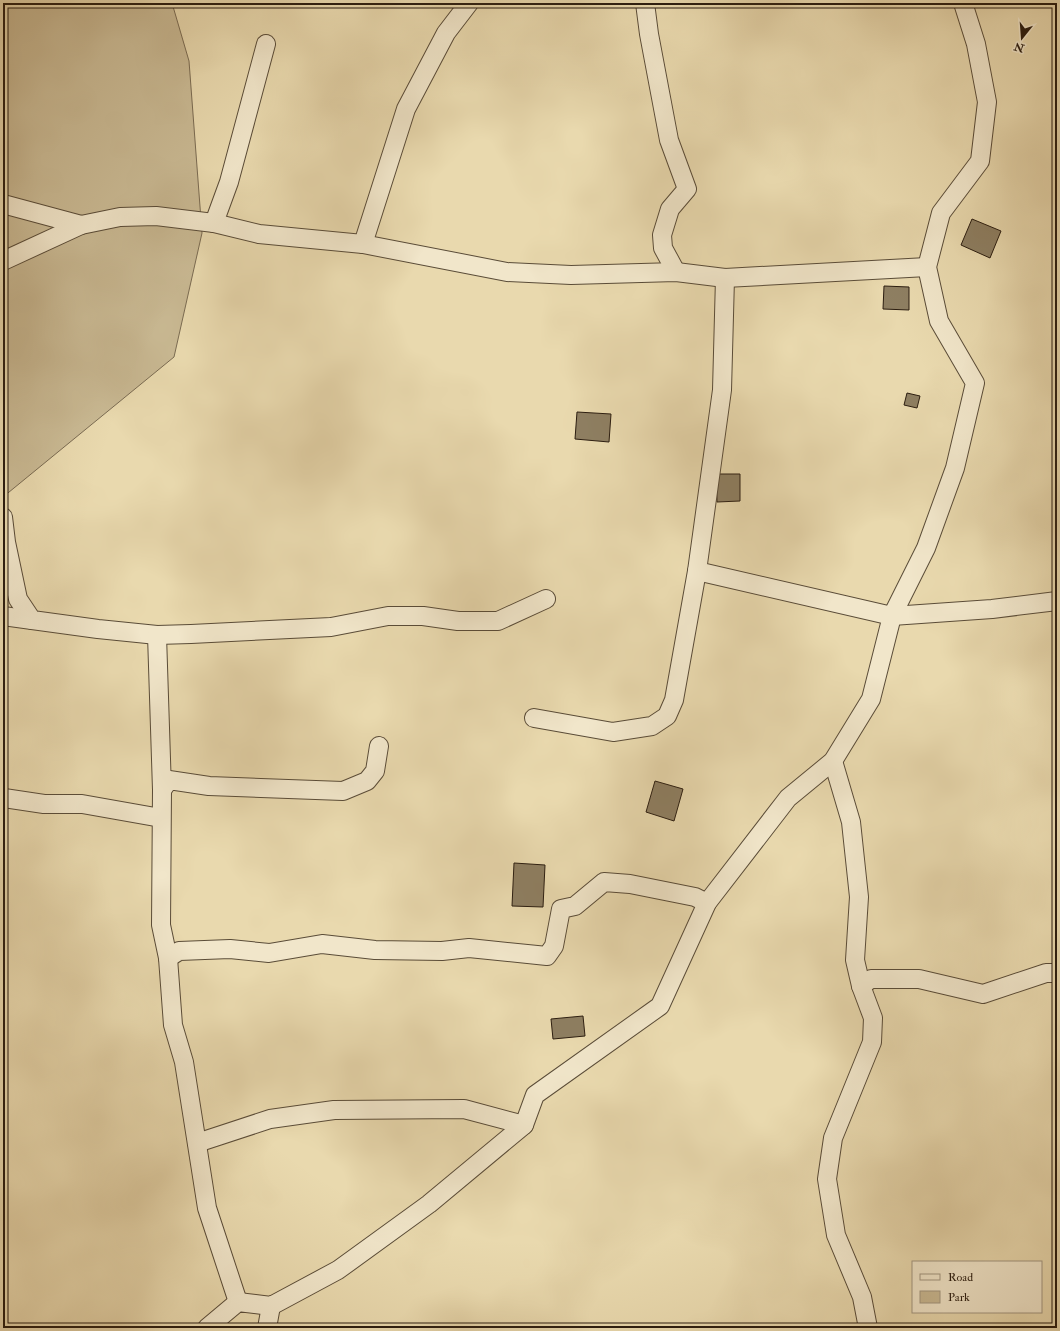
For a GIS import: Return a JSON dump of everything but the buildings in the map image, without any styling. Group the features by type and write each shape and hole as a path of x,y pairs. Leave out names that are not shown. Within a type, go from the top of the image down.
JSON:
{"street":[{"path":"363,244 406,109 446,33 469,3"},
{"path":"646,3 649,34 669,140 687,189 670,210 662,235 663,248 676,272"},
{"path":"207,1328 238,1302 270,1306 338,1270 429,1204 524,1125 535,1095 660,1006 707,903 788,798 833,761 871,699 892,616 926,548 955,468 975,383 939,321 927,267 941,213 980,161 987,102 976,44 963,3"},
{"path":"214,223 229,182 266,44"},
{"path":"3,204 81,225"},
{"path":"3,261 81,225 120,217 148,216 214,223 259,234 363,244 508,272 571,275 676,272 725,278 927,267"},
{"path":"534,718 613,732 652,726 667,716 674,700 697,571 722,390 725,278"},
{"path":"3,517 6,542 18,599 32,620"},
{"path":"697,571 892,616 992,609 1057,601"},
{"path":"3,616 98,629 157,635 191,634 331,627 388,616 424,616 458,621 498,621 546,600"},
{"path":"157,635 162,790 161,925 168,958 172,1025 184,1062 207,1208 238,1302"},
{"path":"162,790 169,780 209,786 343,791 367,781 375,771 379,746"},
{"path":"833,761 851,822 859,897 855,960 861,986 874,1018 872,1042 833,1138 827,1179 836,1235 862,1297 868,1328"},
{"path":"4,798 44,804 82,804 161,818"},
{"path":"168,958 179,951 230,949 269,952 322,944 383,950 442,951 469,948 546,956 554,946 561,909 575,906 604,882 630,884 695,897 707,903"},
{"path":"861,986 871,979 919,980 983,994 1046,973 1057,973"},
{"path":"197,1143 270,1119 334,1110 464,1109 524,1125"},
{"path":"267,1328 270,1306"}],"green space":[{"path":"3,3 172,3 189,61 202,233 174,357 3,497"}]}
